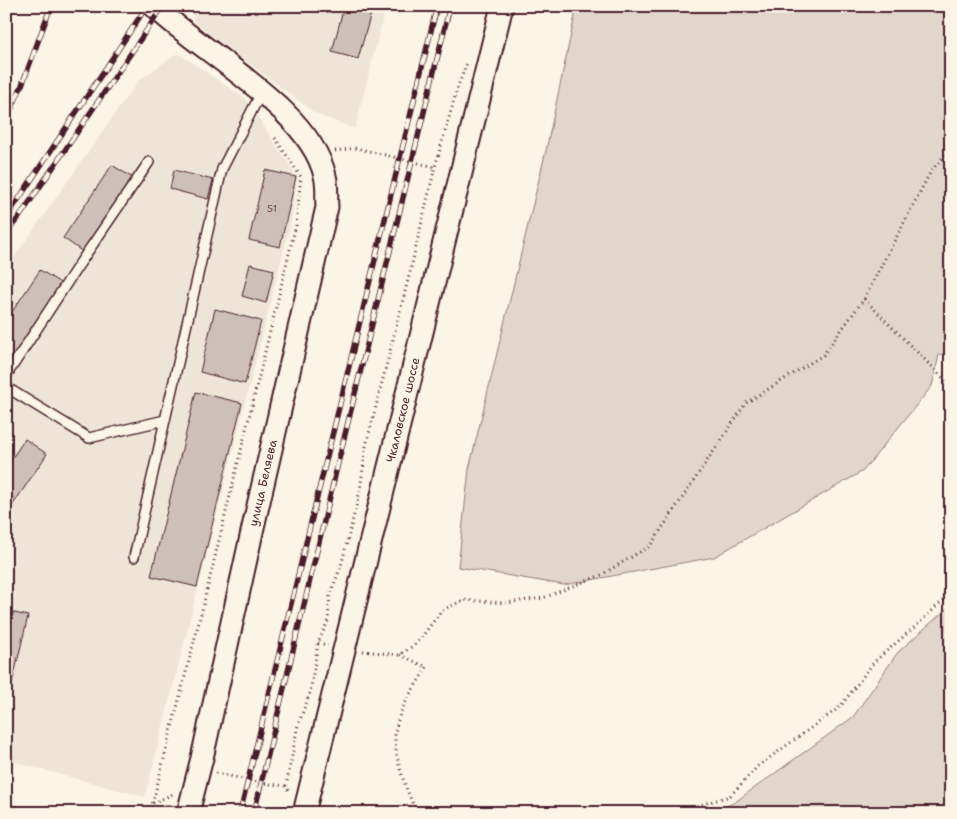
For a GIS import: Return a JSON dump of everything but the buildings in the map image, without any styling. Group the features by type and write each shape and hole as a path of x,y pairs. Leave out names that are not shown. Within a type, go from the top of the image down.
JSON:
{"street":[{"name":"Чкаловское шоссе","path":"299,806 345,649 502,6"},
{"name":"улица Беляева","path":"157,9 261,92 291,120 317,154 326,177 327,207 188,813"}],"lane":[{"path":"134,557 222,169 261,92"},
{"path":"6,376 149,162"},
{"path":"6,387 89,438 164,420"},
{"path":"6,809 20,813"}],"path":[{"path":"299,806 286,786 298,725 310,693 318,643 328,620 330,595 341,566 360,491 366,446 435,167 458,86 468,61"},
{"path":"150,813 203,606 296,225 301,177 273,135"},
{"path":"317,154 356,148 435,167"},
{"path":"400,655 418,642 442,610 464,600 506,604 543,598 601,576 650,546 746,403 822,355 864,299 931,171 951,148"},
{"path":"864,299 951,384"},
{"path":"673,813 730,796 758,766 840,707 874,662 951,593"},
{"path":"318,643 345,649 400,655 427,667 404,705 395,729 397,760 410,799 418,813"},
{"path":"153,803 216,773 261,783 286,786"}],"shaded area":[{"path":"191,6 386,6 355,129 316,114 194,22"},
{"path":"577,6 951,6 951,352 939,355 932,386 863,471 714,557 564,585 458,567 469,469 547,146"},
{"path":"178,53 246,99 297,177 291,222 145,797 6,760 6,269 138,81"},
{"path":"951,605 951,813 713,813 735,802 853,717 898,652"}],"railway":[{"path":"6,121 22,85 51,6"},
{"path":"6,218 147,6"},
{"path":"6,233 20,216 163,6"},
{"path":"240,813 437,6"},
{"path":"254,813 450,6"}]}
